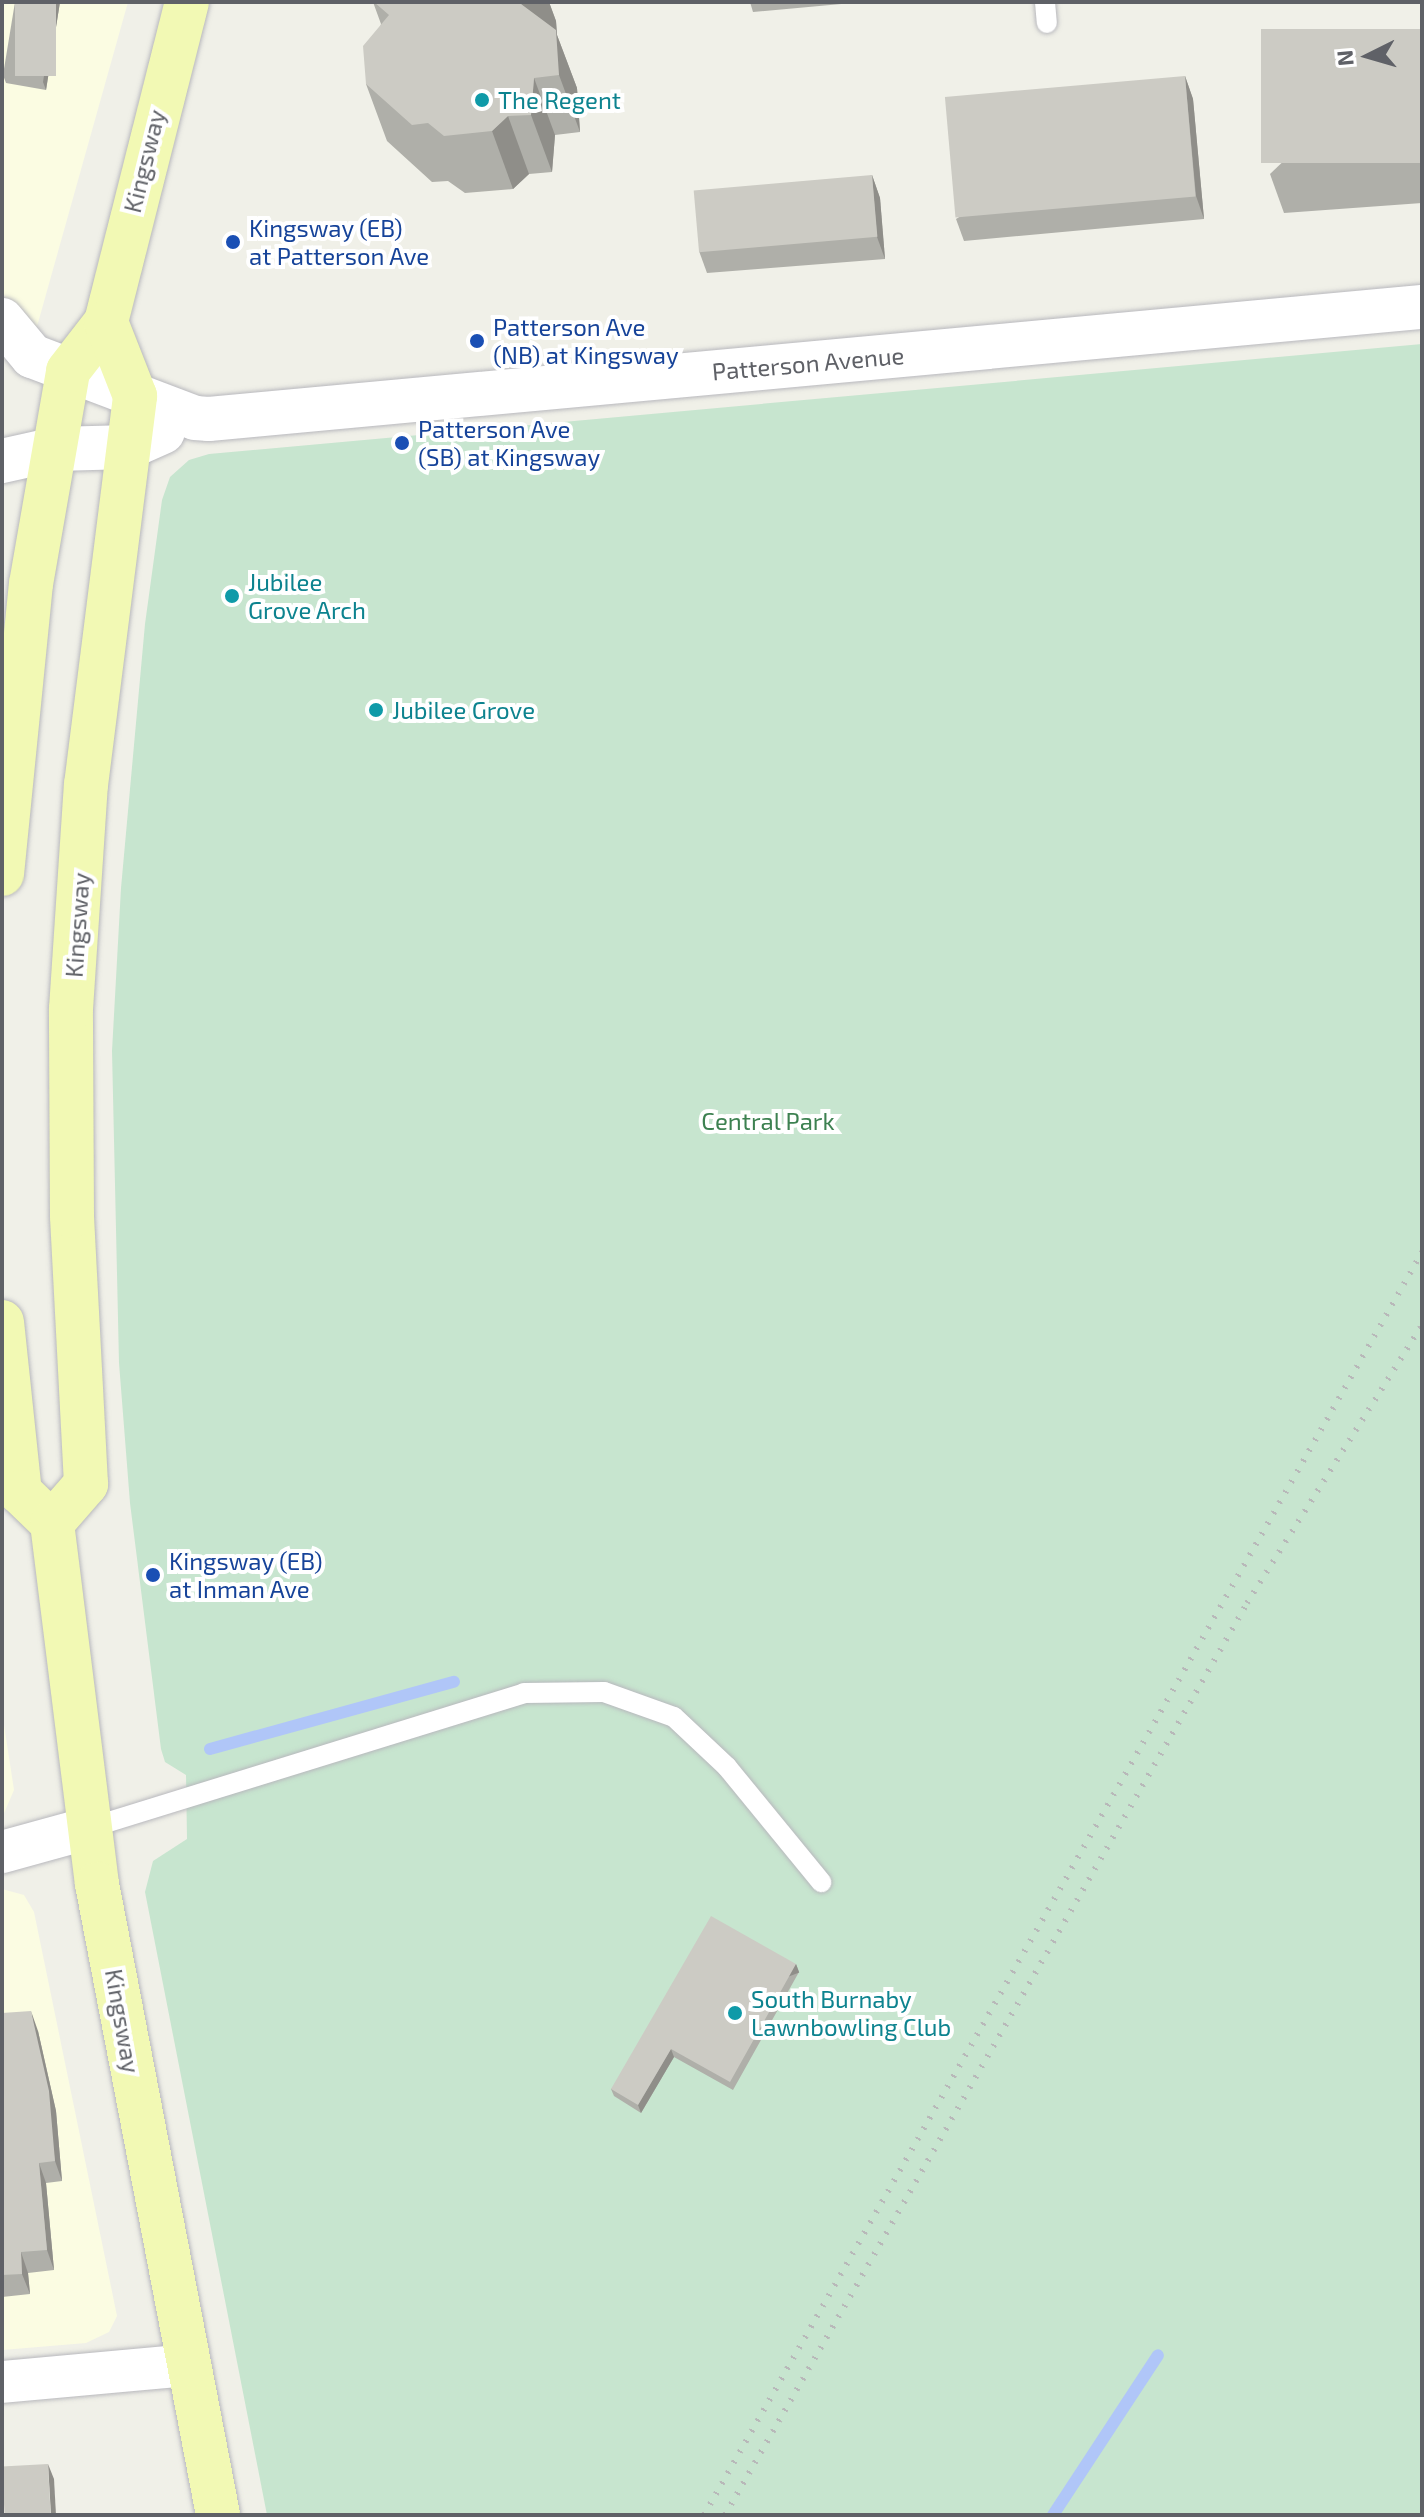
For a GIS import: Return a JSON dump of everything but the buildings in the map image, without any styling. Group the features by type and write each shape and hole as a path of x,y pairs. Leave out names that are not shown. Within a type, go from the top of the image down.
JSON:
{"main road":[{"name":"Kingsway","path":"2,874 31,584 68,371 106,322 187,2"},
{"name":"Kingsway","path":"106,322 135,396 86,785 71,1009 72,1216 86,1484 52,1523 89,1828 218,2515"},
{"path":"2,1322 20,1492 52,1523"}],"street":[{"name":"Patterson Avenue","path":"2,461 56,449 129,447 195,418 1422,307"},
{"name":"Patterson Avenue","path":"2,320 32,356 195,418"},
{"path":"2,1852 89,1828"},
{"path":"2,2382 188,2365"}],"lane":[{"path":"1045,2 1047,23"},
{"path":"89,1828 524,1693 604,1692 674,1717 727,1767 821,1882"}],"shaded area":[{"path":"2,2 128,2 36,330 2,294"},
{"path":"2,1712 14,1790 2,1818"},
{"path":"2,1889 24,1895 34,1912 117,2316 109,2332 86,2343 2,2350"}],"green space":[{"name":"Central Park","path":"1422,344 1422,2515 267,2515 145,1892 153,1861 187,1839 186,1775 165,1762 161,1749 130,1503 119,1363 112,1051 121,888 145,624 162,500 170,477 189,460 209,454"}],"waterway":[{"path":"210,1749 454,1682"},
{"path":"1053,2515 1158,2355"}],"railway":[{"path":"704,2515 1422,1252"},
{"path":"725,2515 1247,1603 1422,1325"}],"place":[{"name":"The Regent","path":"482,100"},
{"name":"Kingsway (EB) at Patterson Ave","path":"233,242"},
{"name":"Patterson Ave (NB) at Kingsway","path":"477,341"},
{"name":"Patterson Ave (SB) at Kingsway","path":"402,443"},
{"name":"Jubilee Grove Arch","path":"232,596"},
{"name":"Jubilee Grove","path":"376,710"},
{"name":"Kingsway (EB) at Inman Ave","path":"153,1575"},
{"name":"South Burnaby Lawnbowling Club","path":"735,2013"}]}
